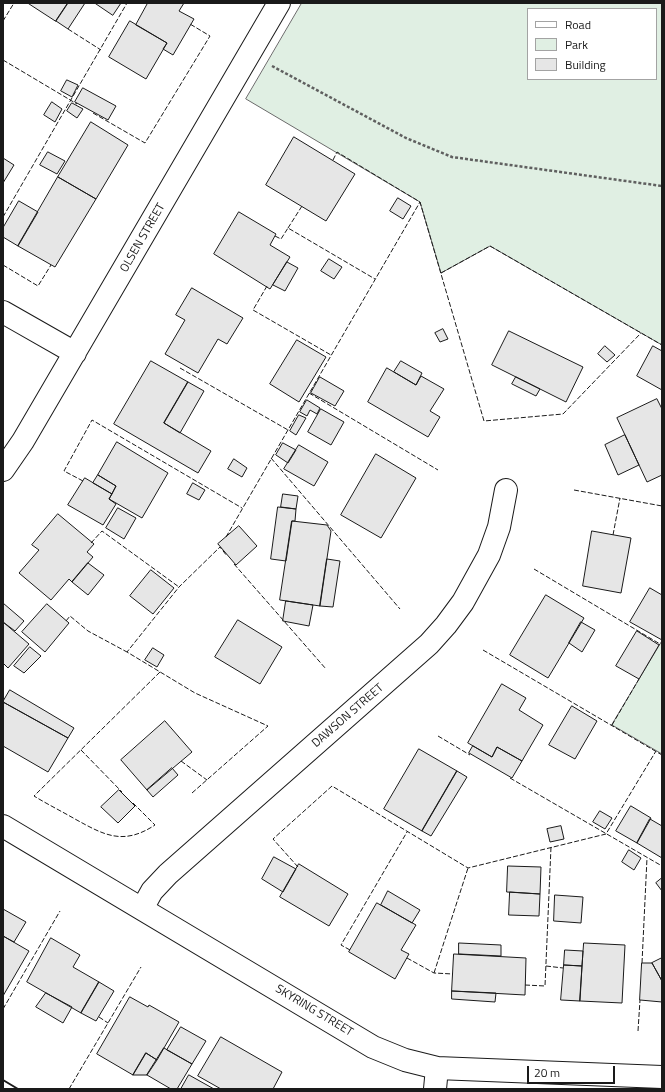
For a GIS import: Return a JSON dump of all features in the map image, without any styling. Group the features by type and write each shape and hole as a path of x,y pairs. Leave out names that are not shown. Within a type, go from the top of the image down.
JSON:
{"street":[{"name":"OLSEN STREET","path":"3,470 23,442 279,3"},
{"path":"3,312 75,353"},
{"name":"DAWSON STREET","path":"142,909 152,891 168,874 429,644 446,625 463,602 489,555 499,527 506,490"},
{"name":"SKYRING STREET","path":"3,826 373,1046 405,1060 437,1068 662,1077"},
{"path":"435,1089 437,1068"}],"path":[{"path":"250,54 406,138 452,157 662,186"}],"green space":[{"path":"302,3 662,3 662,345 490,246 441,273 420,202 246,99"},
{"path":"662,641 662,754 612,725"}],"building":[{"path":"28,3 68,3 56,21"},
{"path":"68,3 85,3 68,29 56,21"},
{"path":"95,3 121,3 113,15"},
{"path":"148,3 184,3 179,11 194,19 173,55 163,49 167,43 136,25"},
{"path":"130,21 167,43 146,79 109,57"},
{"path":"67,80 78,85 72,97 61,91"},
{"path":"83,88 116,106 108,120 75,102"},
{"path":"52,102 62,109 55,122 44,115"},
{"path":"72,103 83,109 77,118 67,111"},
{"path":"91,122 128,145 96,199 58,177"},
{"path":"294,137 355,174 326,221 266,185"},
{"path":"48,152 65,161 57,174 40,165"},
{"path":"3,158 14,165 3,183"},
{"path":"58,177 96,199 55,267 18,246"},
{"path":"398,198 411,206 403,219 390,211"},
{"path":"19,201 38,212 18,246 3,237 3,228"},
{"path":"239,212 276,234 270,245 290,257 270,289 214,254"},
{"path":"329,259 342,267 334,279 321,271"},
{"path":"287,262 298,268 285,291 273,285"},
{"path":"192,288 243,318 227,344 218,339 198,373 165,354 185,320 176,315"},
{"path":"443,329 448,339 440,342 435,333"},
{"path":"509,331 583,367 566,402 492,365"},
{"path":"297,340 326,357 299,402 270,384"},
{"path":"605,346 615,355 607,362 598,354"},
{"path":"653,346 662,351 662,390 637,376"},
{"path":"151,361 188,382 164,423 211,451 198,473 114,424"},
{"path":"401,361 422,373 416,385 394,372"},
{"path":"387,368 416,385 421,376 444,389 430,411 440,417 428,437 368,402"},
{"path":"320,377 344,391 335,406 311,393"},
{"path":"516,377 540,389 536,396 512,384"},
{"path":"188,382 204,391 180,433 164,423"},
{"path":"657,399 662,409 662,475 647,482 617,418"},
{"path":"307,400 320,408 317,414 310,410 307,416 300,412"},
{"path":"321,409 344,422 331,445 308,432"},
{"path":"299,415 306,418 296,435 290,431"},
{"path":"625,435 639,465 618,475 605,445"},
{"path":"117,442 168,473 142,518 109,499 116,486 98,475"},
{"path":"283,443 296,450 288,463 276,455"},
{"path":"299,445 328,462 314,486 284,469"},
{"path":"376,454 416,478 381,538 341,515"},
{"path":"234,459 247,468 242,477 228,469"},
{"path":"98,475 116,486 112,494 93,483"},
{"path":"85,478 112,494 109,499 116,504 103,525 68,505"},
{"path":"193,483 205,490 199,500 187,494"},
{"path":"283,494 298,496 296,509 281,507"},
{"path":"278,507 296,509 295,521 292,521 286,561 271,559"},
{"path":"118,508 136,518 124,539 106,528"},
{"path":"58,514 94,544 87,552 93,557 72,582 69,579 51,600 19,573 39,550 32,545"},
{"path":"292,521 327,525 331,531 320,606 280,600"},
{"path":"239,526 257,546 236,565 218,544"},
{"path":"592,531 631,538 621,593 583,586"},
{"path":"327,559 340,561 333,607 320,606"},
{"path":"88,563 104,575 88,595 72,582"},
{"path":"151,570 174,588 153,614 130,596"},
{"path":"650,588 662,595 662,640 630,622"},
{"path":"546,595 584,618 548,678 510,655"},
{"path":"286,601 313,605 309,626 283,621"},
{"path":"3,603 24,621 15,631 3,622"},
{"path":"47,604 69,623 45,652 22,632"},
{"path":"238,620 282,647 260,684 215,657"},
{"path":"3,622 29,644 8,668 3,663"},
{"path":"581,622 595,630 582,652 569,643"},
{"path":"637,631 659,645 639,679 616,666"},
{"path":"30,647 41,656 24,673 14,666"},
{"path":"153,648 164,655 157,667 145,660"},
{"path":"502,684 526,698 519,710 543,725 522,761 497,747 492,757 468,743"},
{"path":"10,690 74,728 68,738 3,702"},
{"path":"3,702 68,738 48,772 3,746"},
{"path":"572,706 597,721 575,759 549,745"},
{"path":"165,721 192,752 147,790 121,760"},
{"path":"473,746 492,757 497,747 522,761 512,778 469,753"},
{"path":"419,749 457,771 422,831 384,809"},
{"path":"172,768 178,775 153,797 147,790"},
{"path":"457,771 467,777 431,836 422,831"},
{"path":"119,790 135,806 118,823 101,807"},
{"path":"631,806 651,818 637,843 616,831"},
{"path":"600,811 612,818 605,829 593,822"},
{"path":"650,819 662,826 662,858 637,843"},
{"path":"561,826 564,839 550,842 547,829"},
{"path":"629,850 641,858 634,870 622,862"},
{"path":"274,857 296,869 283,892 262,879"},
{"path":"299,864 348,894 329,926 280,897"},
{"path":"508,866 541,867 540,894 507,892"},
{"path":"662,878 662,891 656,883"},
{"path":"388,891 420,910 412,923 381,905"},
{"path":"510,892 540,894 539,916 509,915"},
{"path":"555,895 583,897 581,923 554,921"},
{"path":"377,903 416,925 401,950 409,954 395,979 349,952"},
{"path":"3,909 26,922 14,942 3,936"},
{"path":"3,936 29,951 3,996"},
{"path":"51,938 80,955 73,967 99,982 81,1013 27,982"},
{"path":"459,943 501,945 501,956 459,954"},
{"path":"584,943 625,945 622,1003 580,1001"},
{"path":"565,950 583,951 582,966 564,965"},
{"path":"454,954 526,958 525,995 452,991"},
{"path":"662,958 662,981 652,963"},
{"path":"642,963 652,963 662,981 662,1002 640,1000"},
{"path":"564,965 582,966 580,1001 561,1000"},
{"path":"99,982 114,991 96,1021 81,1013"},
{"path":"452,991 496,993 495,1002 452,999"},
{"path":"46,993 72,1007 63,1023 36,1007"},
{"path":"130,997 148,1007 149,1005 179,1022 157,1060 146,1053 133,1075 97,1054"},
{"path":"181,1027 206,1041 192,1064 167,1050"},
{"path":"221,1037 282,1072 273,1089 221,1089 198,1076"},
{"path":"164,1048 192,1064 177,1089 171,1089 147,1075"},
{"path":"146,1053 157,1060 147,1075 133,1075"},
{"path":"189,1075 214,1089 181,1089"}],"fence":[{"path":"3,21 14,3"},
{"path":"3,217 127,3"},
{"path":"93,113 145,143 210,36 190,24"},
{"path":"68,29 101,50"},
{"path":"3,60 77,104"},
{"path":"333,160 337,152 420,202 484,421 563,414 641,333"},
{"path":"226,537 420,202"},
{"path":"288,228 302,206"},
{"path":"275,236 281,239 288,228 375,279"},
{"path":"441,273 490,246 662,345"},
{"path":"3,265 38,286 51,265"},
{"path":"267,286 253,310 331,355"},
{"path":"180,368 288,430"},
{"path":"309,393 438,470"},
{"path":"83,481 64,471 92,420 242,508"},
{"path":"271,458 400,609"},
{"path":"574,490 662,506"},
{"path":"613,535 620,498"},
{"path":"91,543 102,531 179,587"},
{"path":"192,793 268,726 195,693 127,652 179,587 220,547 227,556"},
{"path":"234,564 326,669"},
{"path":"534,569 660,644 659,645"},
{"path":"66,621 70,616 88,631 127,652"},
{"path":"483,650 662,755"},
{"path":"133,803 155,825 144,831 123,837 114,836 95,830 34,796 160,672"},
{"path":"612,725 639,679"},
{"path":"438,736 470,755"},
{"path":"81,750 122,792"},
{"path":"298,867 273,839 332,786 468,868 606,834 656,751"},
{"path":"181,761 207,780"},
{"path":"510,778 662,866"},
{"path":"350,950 341,945 407,832"},
{"path":"525,985 545,986 551,847"},
{"path":"642,963 647,858"},
{"path":"434,973 468,868"},
{"path":"3,1009 60,911"},
{"path":"407,958 434,973 453,974"},
{"path":"546,966 563,968"},
{"path":"69,1089 141,967"},
{"path":"638,1031 640,1000"},
{"path":"99,1017 108,1023"}],"wall":[{"path":"3,1080 18,1089"}]}
